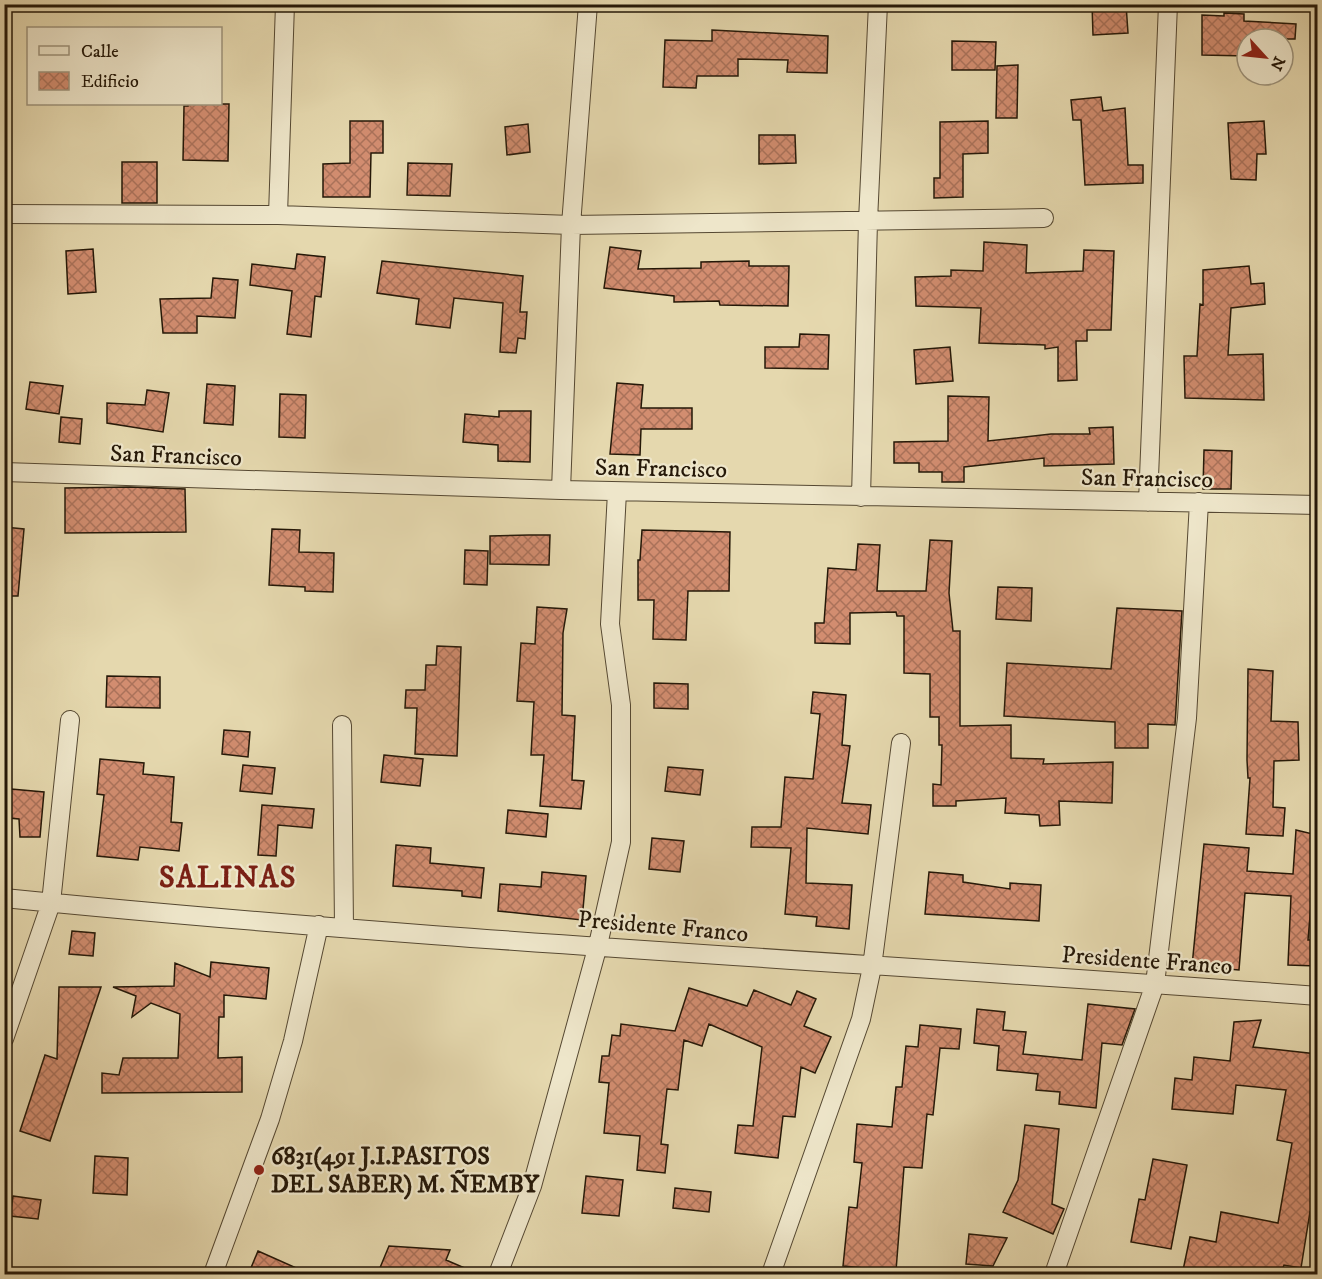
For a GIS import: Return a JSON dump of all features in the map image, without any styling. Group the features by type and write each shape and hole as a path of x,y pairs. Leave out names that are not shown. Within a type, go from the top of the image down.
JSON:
{"street":[{"path":"278,215 285,4"},
{"path":"561,490 571,225 588,4"},
{"path":"861,496 868,221 878,4"},
{"path":"1148,502 1168,4"},
{"path":"4,214 278,215 571,225 1044,218"},
{"name":"San Francisco","path":"4,472 617,492 1317,505"},
{"path":"498,1275 532,1186 598,945 621,842 621,705 610,624 617,492"},
{"path":"1054,1275 1155,984 1187,718 1199,502"},
{"path":"4,1039 51,903 70,720"},
{"path":"342,725 344,927"},
{"path":"771,1275 861,1019 872,967 901,743"},
{"name":"Presidente Franco","path":"4,898 344,927 872,967 1317,996"},
{"path":"213,1275 270,1119 293,1041 320,925"}],"building":[{"path":"1092,4 1126,4 1128,33 1093,35"},
{"path":"1224,13 1244,14 1244,21 1296,24 1295,39 1295,27 1235,27 1235,56 1202,55 1202,15 1224,16"},
{"path":"712,30 828,36 827,73 787,72 788,60 738,59 738,76 697,76 696,88 663,87 665,40 712,41"},
{"path":"952,41 996,42 995,70 952,70"},
{"path":"1018,65 1017,118 996,118 997,66"},
{"path":"1101,97 1103,111 1125,108 1128,165 1143,165 1143,183 1085,185 1081,120 1073,120 1071,100"},
{"path":"229,104 228,161 183,160 184,106"},
{"path":"350,121 383,121 383,153 371,153 370,197 323,197 323,164 350,163"},
{"path":"988,121 988,153 963,154 963,197 934,198 934,178 940,178 940,122"},
{"path":"1264,121 1266,154 1257,154 1256,180 1231,179 1228,123"},
{"path":"528,124 530,152 507,155 505,127"},
{"path":"759,135 795,135 796,163 759,164"},
{"path":"122,162 157,162 157,203 122,203"},
{"path":"408,163 452,164 450,196 407,195"},
{"path":"984,242 1027,245 1026,273 1083,271 1084,250 1114,251 1111,330 1087,330 1087,341 1076,341 1077,380 1058,381 1058,347 1045,349 1045,345 979,343 981,308 916,306 915,277 951,276 951,270 983,271"},
{"path":"610,247 641,251 638,269 701,268 701,262 749,261 749,266 789,266 788,306 720,305 719,301 674,302 674,296 604,288"},
{"path":"93,249 96,292 68,294 66,251"},
{"path":"297,254 325,257 321,297 315,296 311,337 287,334 292,291 250,285 252,264 295,269"},
{"path":"382,261 523,276 520,312 527,312 525,339 518,338 516,353 500,352 503,303 454,298 450,328 416,324 419,299 377,293"},
{"path":"1249,266 1251,284 1264,283 1265,304 1231,308 1228,355 1263,354 1264,400 1185,398 1184,356 1197,356 1200,304 1203,305 1203,270"},
{"path":"213,278 238,280 235,318 197,316 197,333 163,333 160,299 211,298"},
{"path":"800,334 829,335 828,369 765,368 765,347 799,347"},
{"path":"950,347 953,381 916,384 914,350"},
{"path":"30,382 63,386 59,414 26,409"},
{"path":"617,383 643,385 641,408 692,408 692,429 641,429 640,455 610,454"},
{"path":"207,384 235,386 233,425 204,423"},
{"path":"147,390 169,393 163,432 107,423 107,403 145,405"},
{"path":"280,394 306,395 305,438 279,437"},
{"path":"948,396 989,397 988,441 1051,434 1090,434 1089,428 1113,427 1114,464 1044,466 1044,458 964,467 964,482 942,482 942,472 919,472 919,463 894,463 894,442 948,441"},
{"path":"499,411 531,411 530,462 498,461 498,445 463,442 465,414 499,417"},
{"path":"61,417 82,419 80,444 59,442"},
{"path":"1204,450 1232,451 1231,489 1203,489"},
{"path":"65,488 185,489 186,532 65,533"},
{"path":"4,527 24,529 18,596 4,596"},
{"path":"272,529 300,530 299,552 334,553 333,592 305,591 305,587 269,585"},
{"path":"642,530 730,532 729,591 688,591 686,640 653,639 654,600 638,600 638,560 640,560"},
{"path":"550,535 549,565 490,564 490,536"},
{"path":"930,540 952,541 949,593 953,631 960,631 960,726 1011,725 1011,758 1044,759 1043,764 1113,762 1112,803 1059,801 1060,825 1040,826 1039,815 1005,813 1006,798 956,801 956,806 933,806 933,784 941,785 942,745 939,745 939,717 930,717 930,674 904,673 904,616 897,616 896,612 850,613 850,644 815,643 815,623 824,623 828,568 856,570 858,544 880,545 877,591 926,591"},
{"path":"465,550 488,551 487,585 464,584"},
{"path":"998,587 1032,588 1031,621 996,619"},
{"path":"537,607 567,609 563,633 562,715 575,716 572,780 584,781 581,809 540,806 544,755 531,755 534,702 517,701 521,643 535,644"},
{"path":"1117,608 1182,611 1175,725 1148,724 1148,748 1115,748 1115,722 1004,716 1007,663 1111,669"},
{"path":"437,646 461,647 457,756 415,754 417,708 405,708 406,690 425,690 426,665 436,665"},
{"path":"1248,669 1273,671 1271,721 1298,722 1299,760 1274,761 1273,807 1285,808 1283,836 1246,834 1250,778 1248,778 1247,760"},
{"path":"107,676 160,677 160,708 106,707"},
{"path":"654,683 688,684 688,709 654,708"},
{"path":"813,692 846,695 842,745 850,746 842,803 871,805 868,834 807,828 806,883 852,885 849,929 816,926 817,917 785,914 791,848 751,847 752,827 781,827 785,777 813,779 820,714 811,713"},
{"path":"224,730 250,732 248,757 222,754"},
{"path":"384,755 423,759 420,786 381,782"},
{"path":"100,759 144,763 143,774 174,777 171,822 182,823 179,851 140,847 138,860 97,856 104,795 97,794"},
{"path":"243,765 275,768 272,794 240,791"},
{"path":"668,767 703,770 700,795 665,791"},
{"path":"11,789 44,792 40,837 20,837 19,819 9,818"},
{"path":"262,805 314,809 312,828 278,825 276,856 258,855"},
{"path":"508,810 548,814 546,837 506,833"},
{"path":"1296,830 1317,835 1308,940 1317,940 1317,966 1288,965 1291,896 1245,893 1239,970 1192,966 1204,844 1249,848 1247,871 1293,874"},
{"path":"652,838 684,841 680,872 649,869"},
{"path":"396,845 431,848 430,863 484,868 481,898 462,896 462,891 393,886"},
{"path":"542,872 586,876 582,920 498,911 500,884 541,887"},
{"path":"929,872 963,875 963,882 1010,889 1010,883 1041,885 1039,921 925,914"},
{"path":"72,931 95,933 93,956 69,954"},
{"path":"211,962 269,968 266,999 224,995 224,1017 219,1017 218,1058 242,1057 242,1092 102,1093 102,1073 119,1075 123,1058 178,1058 180,1014 151,1003 132,1017 136,996 113,987 174,986 175,963 210,977"},
{"path":"59,987 101,987 50,1141 20,1131 45,1055 57,1059"},
{"path":"689,988 747,1006 754,990 791,1005 797,991 816,999 804,1026 831,1037 815,1073 801,1067 795,1117 783,1116 778,1158 735,1153 738,1125 753,1126 762,1047 709,1024 702,1046 684,1040 678,1090 667,1089 661,1144 668,1145 665,1173 637,1170 640,1136 604,1133 609,1083 599,1082 602,1056 609,1056 612,1035 620,1036 621,1024 675,1031"},
{"path":"1088,1004 1135,1009 1122,1045 1102,1043 1096,1108 1059,1104 1060,1092 1036,1090 1038,1074 997,1070 999,1046 974,1043 977,1009 1005,1012 1003,1030 1026,1032 1023,1054 1082,1060"},
{"path":"1261,1020 1253,1047 1317,1054 1317,1214 1310,1212 1301,1268 1284,1265 1280,1275 1182,1275 1190,1237 1216,1242 1221,1212 1278,1223 1292,1143 1277,1140 1286,1090 1236,1085 1233,1114 1172,1109 1175,1078 1192,1080 1194,1057 1230,1061 1234,1022"},
{"path":"920,1025 961,1029 959,1049 940,1048 933,1115 927,1114 922,1168 904,1167 896,1271 843,1266 849,1207 857,1208 862,1163 854,1162 857,1124 892,1127 896,1087 902,1087 906,1046 918,1047"},
{"path":"1025,1125 1059,1129 1052,1204 1064,1209 1053,1234 1003,1212 1018,1180"},
{"path":"95,1156 128,1158 127,1195 93,1193"},
{"path":"1153,1159 1187,1165 1171,1249 1131,1242 1139,1199 1145,1200"},
{"path":"586,1176 623,1180 619,1216 582,1213"},
{"path":"675,1188 711,1192 709,1212 673,1208"},
{"path":"13,1196 41,1200 38,1219 10,1216"},
{"path":"969,1234 1007,1238 993,1266 966,1264"},
{"path":"389,1246 450,1250 446,1260 481,1275 377,1275"},
{"path":"258,1251 312,1275 248,1275"}],"place":[{"name":"6831(491 J.I.PASITOS DEL SABER) M. ÑEMBY","path":"259,1170"}],"district":[{"name":"SALINAS","path":"228,877"}]}
